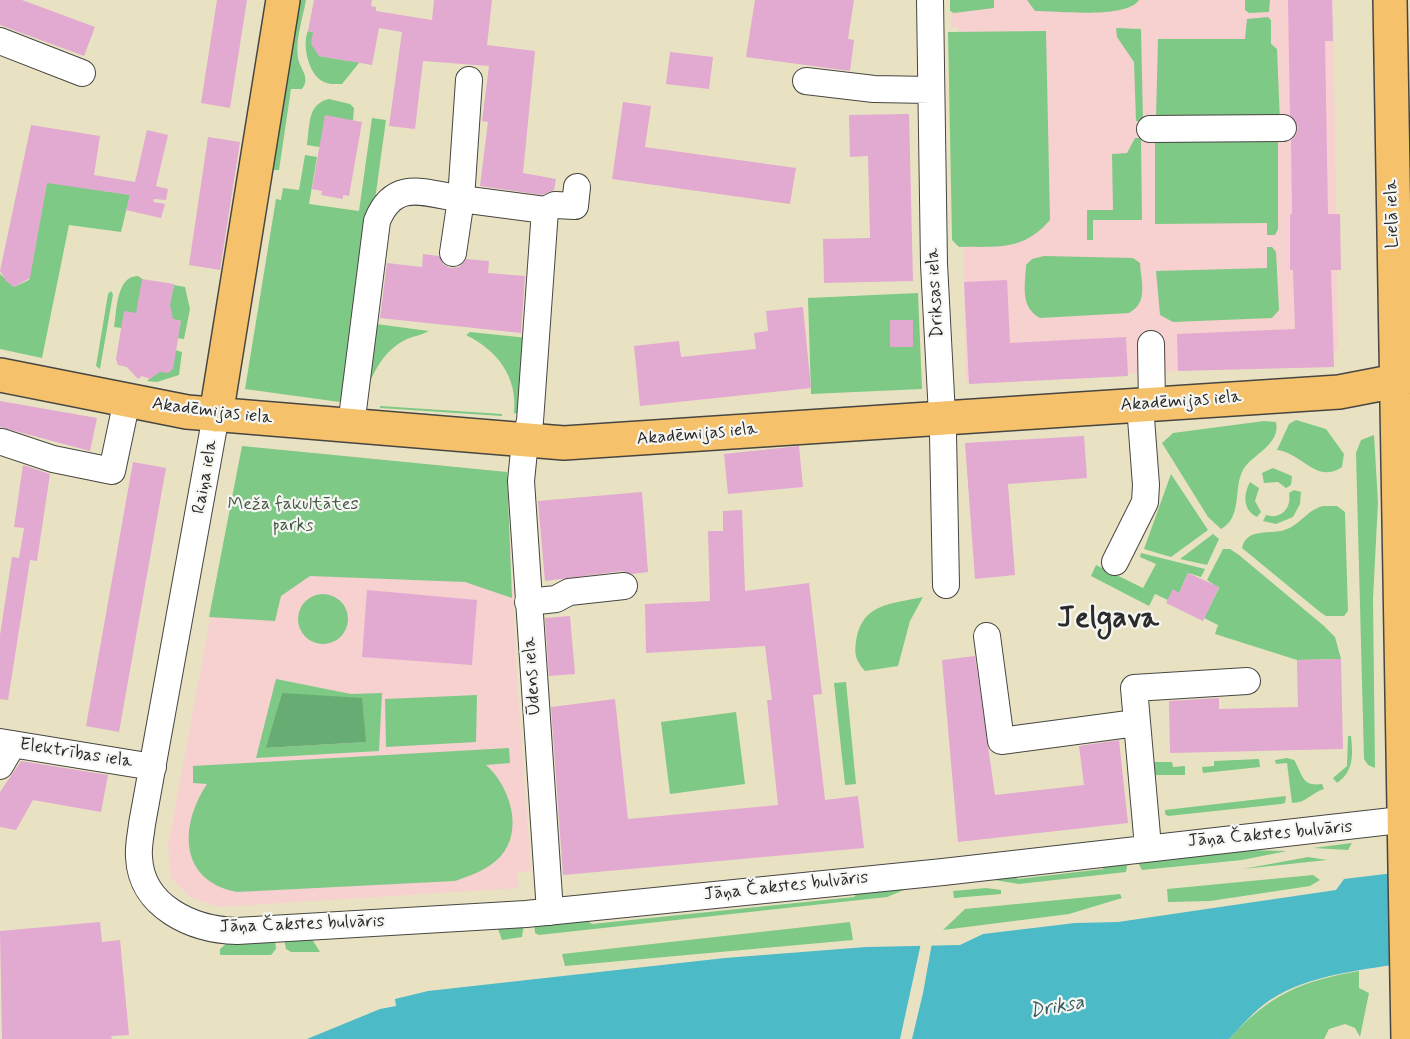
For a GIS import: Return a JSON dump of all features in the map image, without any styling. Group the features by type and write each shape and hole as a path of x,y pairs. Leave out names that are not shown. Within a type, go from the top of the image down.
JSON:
{"main road":[{"name":"Raiņa iela","path":"216,415 283,0"},
{"name":"Lielā iela","path":"1390,0 1403,378 1400,575 1407,820 1405,881 1408,1039"},
{"name":"Akadēmijas iela","path":"0,375 180,411 525,441 600,443 942,417 1339,392 1403,378"},
{"path":"1400,575 1410,532"}],"street":[{"name":"Driksas iela","path":"930,0 934,264 942,417 945,585"},
{"path":"0,40 82,73"},
{"path":"453,253 461,199 469,80"},
{"path":"806,81 874,89 932,90"},
{"path":"1150,129 1283,128"},
{"path":"353,410 377,220 383,206 392,196 405,191 545,210 555,204 575,206 577,187"},
{"name":"Ūdens iela","path":"545,210 530,421 521,465 521,506 550,912"},
{"path":"1115,562 1145,502 1146,405 1151,344"},
{"path":"1,445 112,471 127,400"},
{"name":"Raiņa iela","path":"166,909 154,897 144,878 139,858 142,824 216,415"},
{"path":"528,602 555,599 569,592 624,586"},
{"path":"987,636 1001,741 1136,723"},
{"path":"1148,847 1134,688 1247,681"},
{"path":"0,766 7,743"},
{"name":"Elektrības iela","path":"7,743 153,767"},
{"name":"Jāņa Čakstes bulvāris","path":"166,909 216,931 550,912 943,872 1148,847 1407,820"}],"shaded area":[{"path":"951,0 1333,0 1338,347 1330,363 966,382 959,27 951,28"},
{"path":"242,446 507,472 517,681 531,870 517,873 519,888 218,907 190,897 171,878 168,846"}],"green space":[{"path":"299,0 306,0 297,51 305,81 302,89 291,89 279,170 273,170"},
{"path":"950,0 994,0 994,8 954,13 950,11"},
{"path":"1027,0 1139,0 1132,6 1121,10 1091,13 1035,11"},
{"path":"1245,0 1270,0 1269,12 1249,13 1245,10"},
{"path":"1268,17 1271,20 1271,44 1277,49 1280,123 1156,117 1158,39 1245,39 1247,19"},
{"path":"1116,28 1141,29 1143,121 1136,121 1134,62 1117,37"},
{"path":"308,31 313,32 319,56 349,61 351,56 363,58 342,84 324,82 313,72 306,50"},
{"path":"1046,31 1050,220 1029,238 1009,245 959,247 952,240 948,32"},
{"path":"329,99 350,104 354,108 353,121 319,147 307,145 313,110 317,105"},
{"path":"372,118 386,120 347,403 245,389 276,199 281,200 283,188 299,190 305,155 317,157 309,204 359,211"},
{"path":"1135,138 1141,138 1142,220 1093,220 1093,240 1087,240 1087,210 1113,210 1112,154 1127,153"},
{"path":"1278,139 1278,229 1275,235 1267,235 1267,223 1155,224 1155,141"},
{"path":"47,182 130,195 121,232 69,225 42,358 0,349 0,274 14,287 29,280"},
{"path":"1267,247 1272,247 1276,252 1279,310 1272,318 1173,322 1160,315 1156,271 1267,268"},
{"path":"1044,256 1133,258 1140,263 1142,297 1129,313 1040,318 1029,308 1025,295 1026,265 1032,259"},
{"path":"138,276 144,280 137,313 122,328 114,327 122,288 125,282"},
{"path":"174,285 185,287 190,309 184,339 177,338 181,321 167,318"},
{"path":"111,291 113,294 100,369 96,366 108,294"},
{"path":"918,293 922,389 811,394 808,298"},
{"path":"369,323 429,331 407,339 393,348 378,366 368,387"},
{"path":"470,332 528,338 520,414 514,413 513,388 503,366 487,348 466,335"},
{"path":"175,350 182,352 179,375 157,382 147,381 158,372 171,371"},
{"path":"380,406 502,414 502,416 380,408"},
{"path":"1296,420 1326,429 1344,454 1342,467 1333,472 1317,470 1286,452 1277,450 1289,424"},
{"path":"1264,421 1276,422 1274,437 1243,470 1235,510 1228,524 1221,529 1208,517 1162,443 1173,433"},
{"path":"1374,435 1378,502 1373,599 1375,768 1368,765 1364,759 1356,453 1361,440"},
{"name":"Meža fakultātes parks","path":"242,446 507,472 512,598 465,582 310,576 281,596 275,621 209,617"},
{"path":"1273,468 1292,476 1291,485 1286,488 1278,482 1264,483 1262,473"},
{"path":"1171,474 1208,530 1171,557 1144,549"},
{"path":"1250,482 1259,488 1255,501 1261,512 1257,517 1249,510 1246,502 1246,492"},
{"path":"1294,490 1301,492 1300,504 1293,517 1276,524 1263,521 1266,515 1276,516 1287,508 1289,493"},
{"path":"1323,506 1337,506 1345,512 1348,611 1344,616 1326,616 1320,612 1242,548 1245,541 1254,534 1287,529"},
{"path":"1213,534 1219,539 1207,565 1180,559"},
{"path":"1223,549 1230,549 1239,555 1324,626 1335,637 1341,659 1297,660 1215,634 1218,625 1204,618 1219,588 1207,580"},
{"path":"1141,553 1205,569 1201,577 1188,573 1179,593 1173,590 1168,600 1155,594 1149,606 1091,576 1096,565 1143,588 1156,564 1140,557"},
{"path":"323,594 341,601 348,619 341,637 323,644 305,637 298,619 305,601"},
{"path":"923,597 910,621 898,666 865,671 856,658 855,650 859,628 864,619 880,607"},
{"path":"276,679 351,694 382,693 379,751 256,758","holes":["282,693 365,742 267,748"]},
{"path":"846,682 856,784 845,785 834,683"},
{"path":"282,693 362,698 366,742 266,748"},
{"path":"477,695 476,742 386,747 385,699"},
{"path":"736,712 745,784 670,794 661,722"},
{"path":"1348,736 1351,736 1351,762 1347,774 1337,783 1333,778 1347,766"},
{"path":"509,748 510,763 486,765 501,784 511,808 512,834 508,846 495,862 485,869 455,881 237,892 218,886 204,876 195,864 190,850 189,834 192,817 207,784 193,783 193,766"},
{"path":"1287,758 1294,760 1306,781 1322,784 1324,789 1292,803 1287,763 1276,764 1275,760"},
{"path":"1259,759 1260,767 1203,773 1202,767 1214,766 1214,761"},
{"path":"1149,762 1172,762 1173,767 1185,766 1185,775 1156,775 1152,773"},
{"path":"1286,796 1285,803 1281,804 1168,816 1165,814 1165,810"},
{"path":"1352,843 1348,850 1313,848"},
{"path":"1245,850 1287,851 1242,860 1142,870 1137,861"},
{"path":"1308,857 1327,860 1243,869"},
{"path":"1128,861 1126,872 1019,884 988,879 1011,874 1018,879 1103,869 1105,863"},
{"path":"1313,875 1320,880 1310,886 1210,901 1168,902 1167,889"},
{"path":"861,888 909,888 887,897 539,935 535,933 534,923 584,919 592,924 854,897"},
{"path":"986,888 1001,890 1001,894 954,898 953,891"},
{"path":"1120,894 1122,898 1069,914 943,930 965,909"},
{"path":"850,922 853,940 565,966 562,954"},
{"path":"524,924 522,937 502,940 497,926"},
{"path":"310,936 320,952 291,952 286,949 284,938"},
{"path":"275,940 276,949 271,955 220,955 220,949 228,942"},
{"path":"1359,971 1359,988 1369,993 1360,1037 1355,1028 1345,1024 1329,1029 1324,1039 1229,1039 1258,1011 1287,992 1320,980"}],"water":[{"name":"Driksa","path":"1410,871 1410,962 1338,974 1285,991 1248,1018 1229,1039 307,1039 380,1009 396,1006 395,999 428,991 725,958 866,947 960,945 983,934 1075,923 1118,922 1336,890 1344,879"}],"pier":[{"path":"921,943 932,943 923,993 912,1039 900,1039"}],"building":[{"path":"0,0 22,0 95,27 84,56 0,25"},
{"path":"217,0 247,0 230,108 201,103"},
{"path":"314,0 372,0 371,6 376,7 376,11 432,20 434,0 492,0 487,45 535,51 523,173 556,179 554,190 542,195 480,186 488,122 482,121 489,66 423,61 415,129 389,126 402,32 379,28 372,65 319,56 311,44 313,32 308,31"},
{"path":"755,0 854,0 848,39 854,40 850,71 746,57"},
{"path":"1288,0 1332,0 1333,41 1325,41 1328,214 1340,214 1341,270 1331,270 1334,367 1178,371 1177,334 1295,329 1293,270 1290,270 1291,141 1298,127 1290,115"},
{"path":"670,52 713,57 709,89 666,84"},
{"path":"623,102 651,106 645,147 796,168 790,204 612,179"},
{"path":"909,114 913,281 824,283 823,239 870,238 868,156 850,157 849,115"},
{"path":"325,115 362,122 349,196 343,195 343,199 321,195 322,191 312,189"},
{"path":"31,125 100,136 94,175 135,182 147,130 168,135 156,186 168,189 166,200 154,199 153,202 165,204 161,218 126,210 130,195 47,183 30,278 14,287 6,281 0,271"},
{"path":"208,137 240,142 220,270 189,265"},
{"path":"423,254 439,256 443,264 450,268 459,267 466,259 489,261 488,273 525,276 521,333 380,318 387,263 422,267"},
{"path":"142,279 174,284 170,305 173,319 181,321 173,369 168,373 160,372 150,379 142,376 138,379 127,367 118,365 116,359 124,311 136,313"},
{"path":"1007,280 1010,343 1126,337 1128,376 969,384 964,282"},
{"path":"803,307 811,388 640,406 634,346 679,341 681,357 756,349 754,333 768,331 766,311"},
{"path":"890,320 913,320 913,347 890,347"},
{"path":"0,401 97,418 90,451 0,427"},
{"path":"1084,436 1087,478 1008,484 1015,575 975,579 965,443"},
{"path":"799,446 803,487 728,494 724,454"},
{"path":"133,462 166,468 119,732 86,726"},
{"path":"23,465 50,474 37,561 30,560 8,700 0,699 0,635 12,557 19,558 24,528 14,527"},
{"path":"642,492 648,572 632,574 622,571 545,581 538,501"},
{"path":"742,510 745,591 809,583 822,694 813,695 825,800 858,796 864,848 563,875 551,707 615,699 628,819 778,805 767,700 772,700 765,646 646,653 645,604 710,601 708,531 723,531 723,511"},
{"path":"1188,573 1219,587 1203,621 1166,603 1173,589 1179,593"},
{"path":"367,590 477,600 472,665 362,657"},
{"path":"570,616 575,674 549,676 545,618"},
{"path":"975,656 995,795 1084,785 1079,746 1119,740 1128,823 958,842 942,660"},
{"path":"1341,659 1343,749 1170,753 1169,701 1219,698 1219,709 1298,707 1297,660"},
{"path":"21,761 108,775 101,812 33,800 16,830 0,827 0,792"},
{"path":"100,922 102,942 120,940 129,1035 111,1036 112,1039 2,1039 0,931"}],"district":[{"name":"Jelgava","path":"1108,620"}]}
